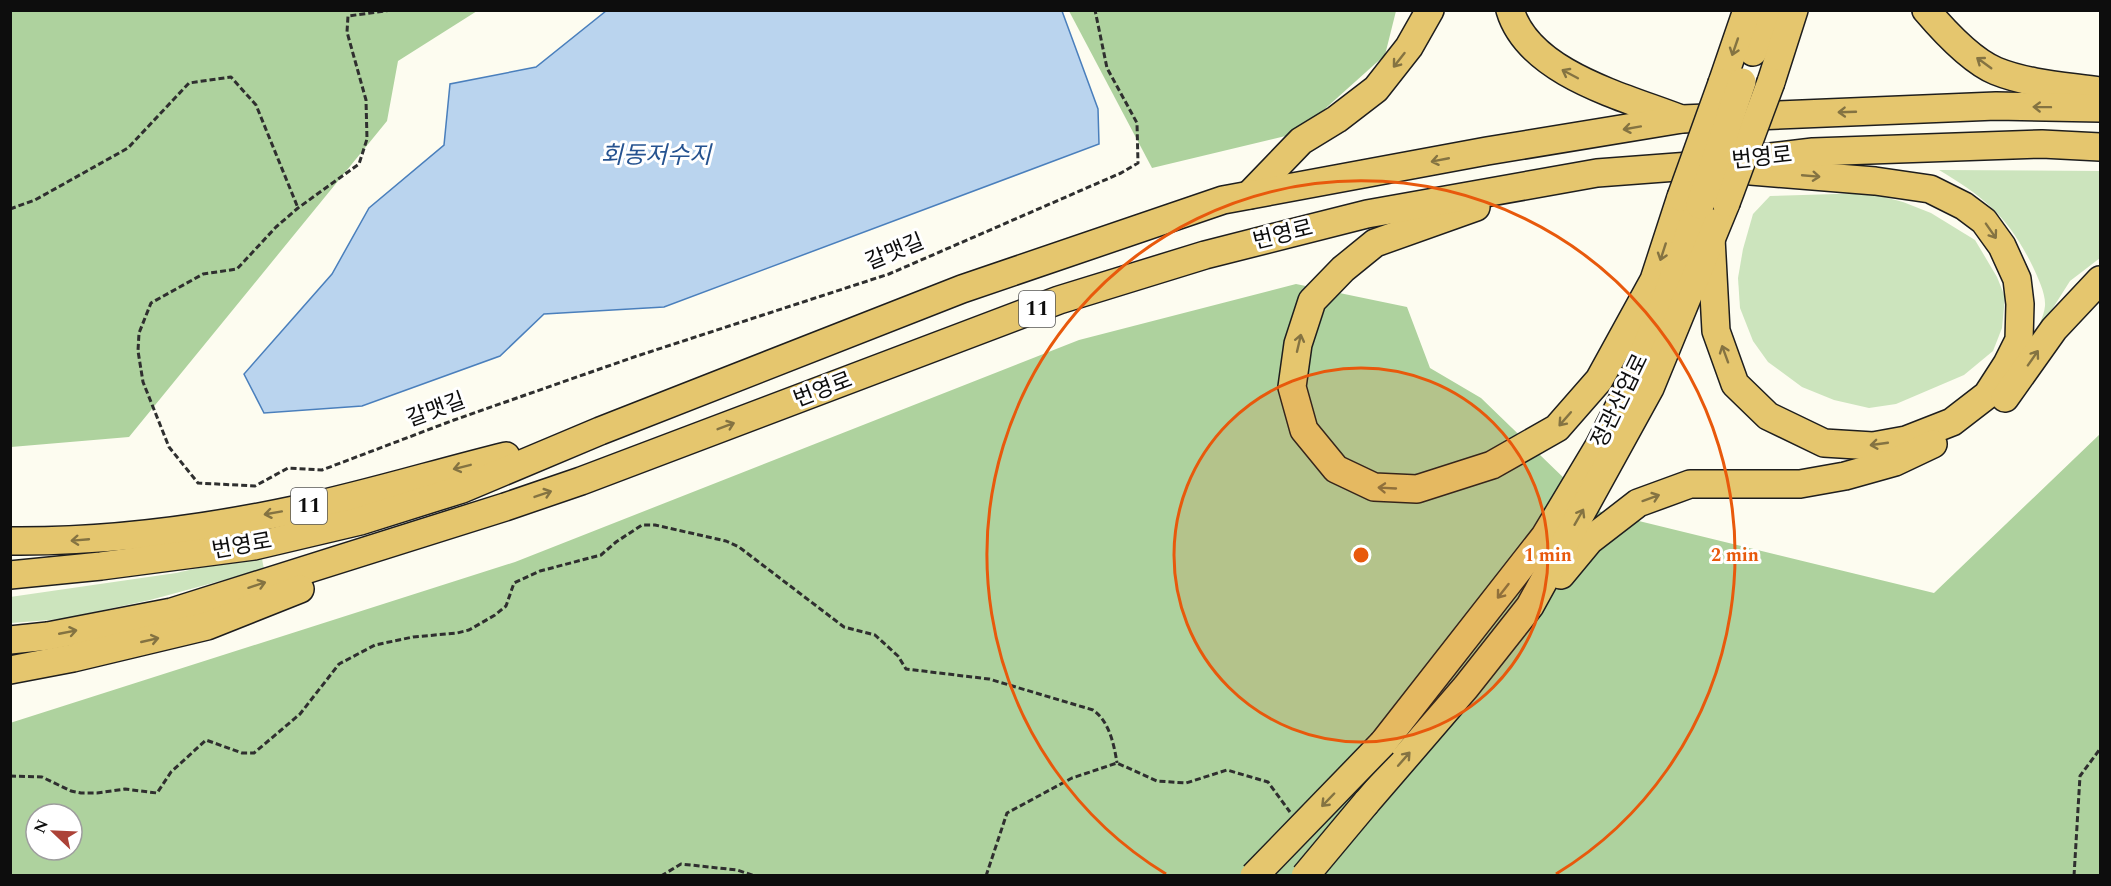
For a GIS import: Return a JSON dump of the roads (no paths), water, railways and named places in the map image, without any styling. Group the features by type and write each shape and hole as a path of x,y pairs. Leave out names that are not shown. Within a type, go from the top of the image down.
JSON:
{"highway":[{"path":"1249,195 1301,141 1337,119 1376,89 1409,47 1430,10"},
{"path":"1509,10 1512,20 1536,52 1568,75 1682,119"},
{"path":"1702,202 1748,10"},
{"path":"1732,83 1767,10"},
{"path":"1547,181 1375,243 1343,269 1312,301 1298,344 1292,387 1304,430 1336,469 1374,487 1418,489 1492,465 1557,428 1599,380 1654,280 1771,82 1794,10"},
{"path":"1926,10 1965,50 1993,70 2018,78 2100,91"},
{"name":"번영로","path":"10,575 101,566 254,546 360,521 462,489 600,431 962,289 1223,201 1249,195 1487,151 1682,119 1985,107 2100,108"},
{"name":"번영로","path":"10,640 48,636 172,612 505,507 580,481 1059,300 1205,255 1367,214 1597,173 1690,166 1813,152 2042,144 2100,147"},
{"path":"1690,166 1875,181 1930,189 1964,206 1984,221 2002,246 2017,279 2020,304 2019,339 2007,364 1987,395 1952,422 1906,440 1873,446 1824,443 1768,416 1735,384 1716,331 1711,238"},
{"name":"정관산업로","path":"1305,876 1466,687 1530,606 1650,388 1711,238 1702,202"},
{"name":"정관산업로","path":"1254,876 1383,743 1545,536 1599,446 1631,383 1664,304 1702,202"},
{"path":"1530,606 1558,578 1590,540 1638,503 1690,484 1800,484 1845,476 1895,462 1953,435 2005,398 2054,329 2100,279"},
{"path":"1577,483 1654,280"},
{"name":"번영로","path":"10,541 63,541 163,532 299,509 600,431"},
{"name":"번영로","path":"10,670 74,658 207,626 505,507"}],"water":[{"name":"회동저수지","path":"606,11 1062,11 1098,109 1099,144 664,307 544,314 500,356 362,406 264,413 244,374 332,274 369,208 444,145 450,84 536,67"}]}
